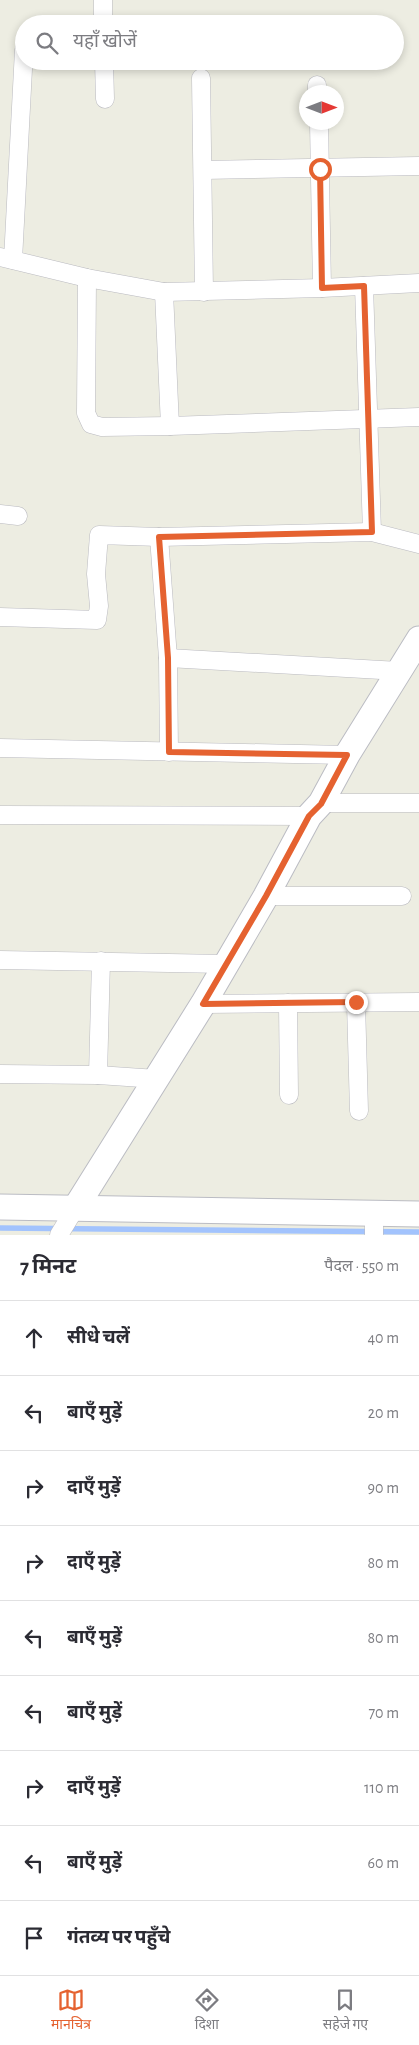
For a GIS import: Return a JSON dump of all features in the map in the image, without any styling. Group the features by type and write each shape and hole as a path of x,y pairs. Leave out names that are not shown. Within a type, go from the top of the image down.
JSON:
{"street":[{"path":"103,0 104,15"},
{"path":"22,70 6,259 87,278 164,292 322,288 419,283"},
{"path":"104,70 105,98"},
{"path":"201,78 204,292"},
{"path":"318,130 322,288"},
{"path":"203,170 419,166"},
{"path":"87,278 86,413 91,424 102,427 170,426 419,417"},
{"path":"364,286 372,532"},
{"path":"164,292 170,426"},
{"path":"0,514 18,516"},
{"path":"0,617 96,620 99,606 96,574 99,535 159,537 372,532 419,544"},
{"path":"159,537 168,658 169,752"},
{"path":"65,1224 203,1004 347,755 419,638"},
{"path":"168,658 400,671"},
{"path":"0,748 347,755"},
{"path":"0,815 315,810 419,803"},
{"path":"266,896 402,896"},
{"path":"0,960 226,964"},
{"path":"98,1075 101,961"},
{"path":"356,1002 359,1111"},
{"path":"203,1004 419,1002"},
{"path":"288,1003 289,1094"},
{"path":"0,1074 98,1075 157,1079"},
{"path":"0,1207 65,1224 374,1224 419,1214"}],"waterway":[{"path":"0,1228 419,1232"}],"route":[{"path":"320,169 322,288 364,286 372,532 159,537 168,658 169,752 347,755 321,804 309,816 266,896 203,1004 356,1002"}]}
